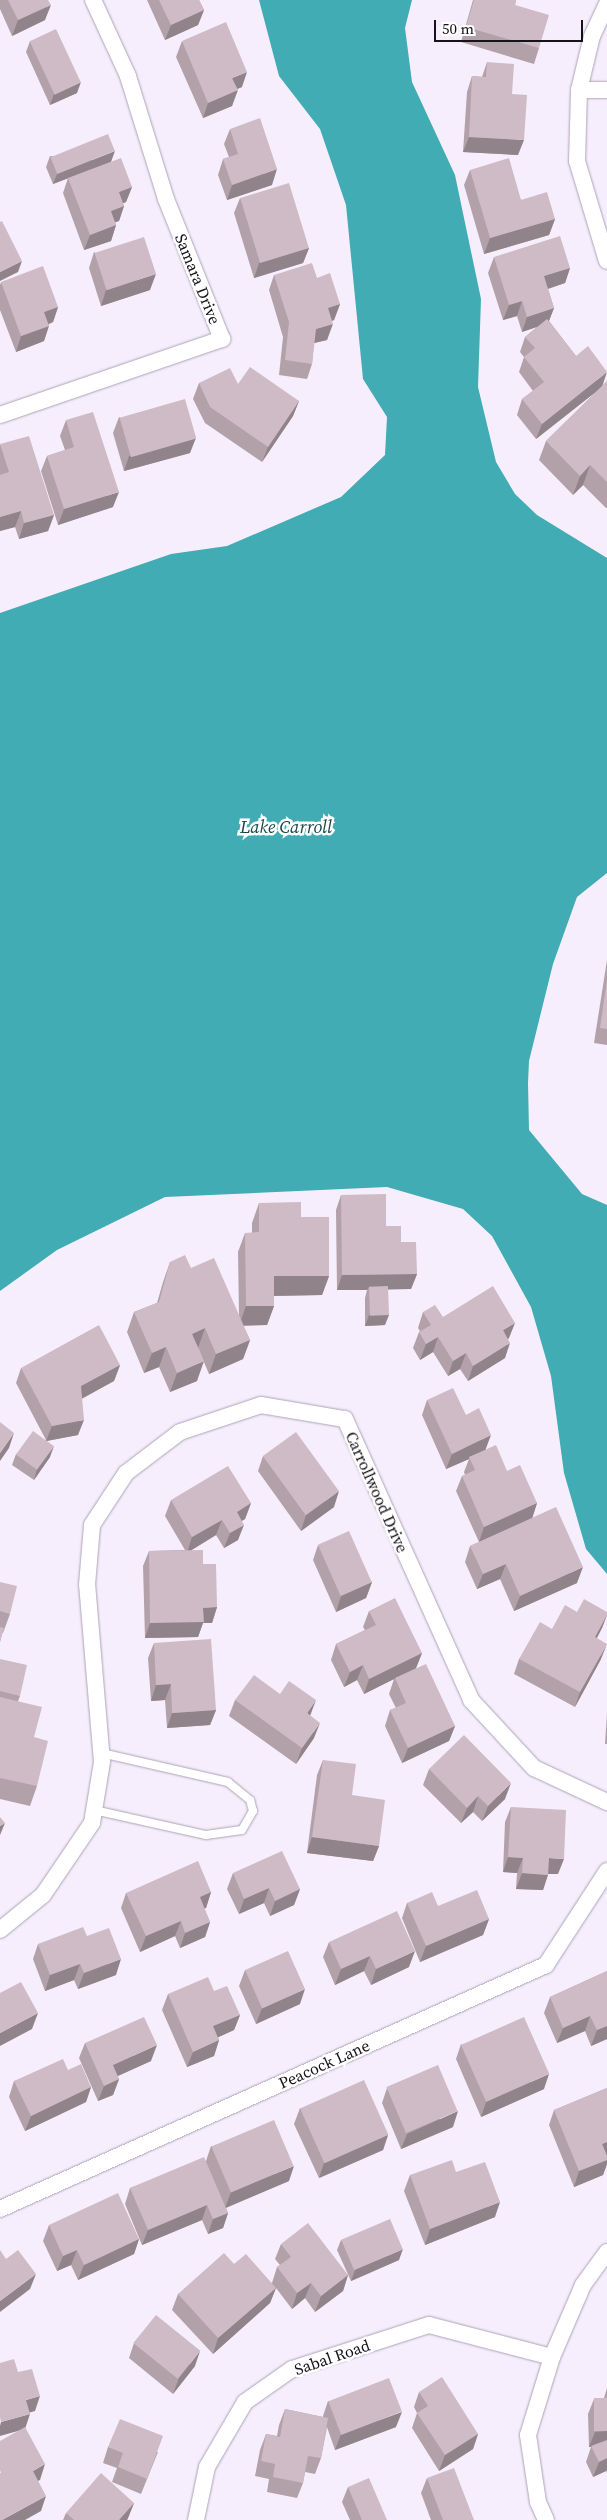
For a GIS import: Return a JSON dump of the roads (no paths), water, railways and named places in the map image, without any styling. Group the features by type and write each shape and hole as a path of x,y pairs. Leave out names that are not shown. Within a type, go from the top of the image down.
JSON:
{"street":[{"name":"Samara Drive","path":"0,415 222,340 166,199 128,76 93,0"},
{"path":"607,4 592,36 579,90 577,161 607,261"},
{"path":"579,90 607,90"},
{"name":"Carrollwood Drive","path":"0,1930 44,1895 92,1823 101,1753 87,1585 92,1525 126,1473 180,1432 261,1405 345,1420 471,1700 534,1768 607,1802"},
{"name":"Peacock Lane","path":"0,2209 546,1964 607,1870"},
{"path":"546,2520 538,2502 528,2435 552,2357 583,2285 607,2252"},
{"name":"Sabal Road","path":"196,2520 206,2467 245,2402 292,2369 429,2325 552,2357"}],"lane":[{"path":"94,1810 206,1835 228,1836 242,1830 253,1811 250,1800 228,1782 101,1753"}],"water":[{"name":"Lake Carroll","path":"259,0 412,0 405,28 412,82 455,175 481,299 478,387 496,462 515,494 537,515 607,558 607,873 577,897 553,964 529,1061 528,1083 529,1130 582,1194 607,1205 607,1574 586,1549 564,1473 551,1376 531,1307 492,1236 463,1209 387,1187 165,1197 57,1250 0,1291 0,613 171,554 227,546 341,497 385,455 387,417 363,379 346,205 320,129 279,76"}]}
